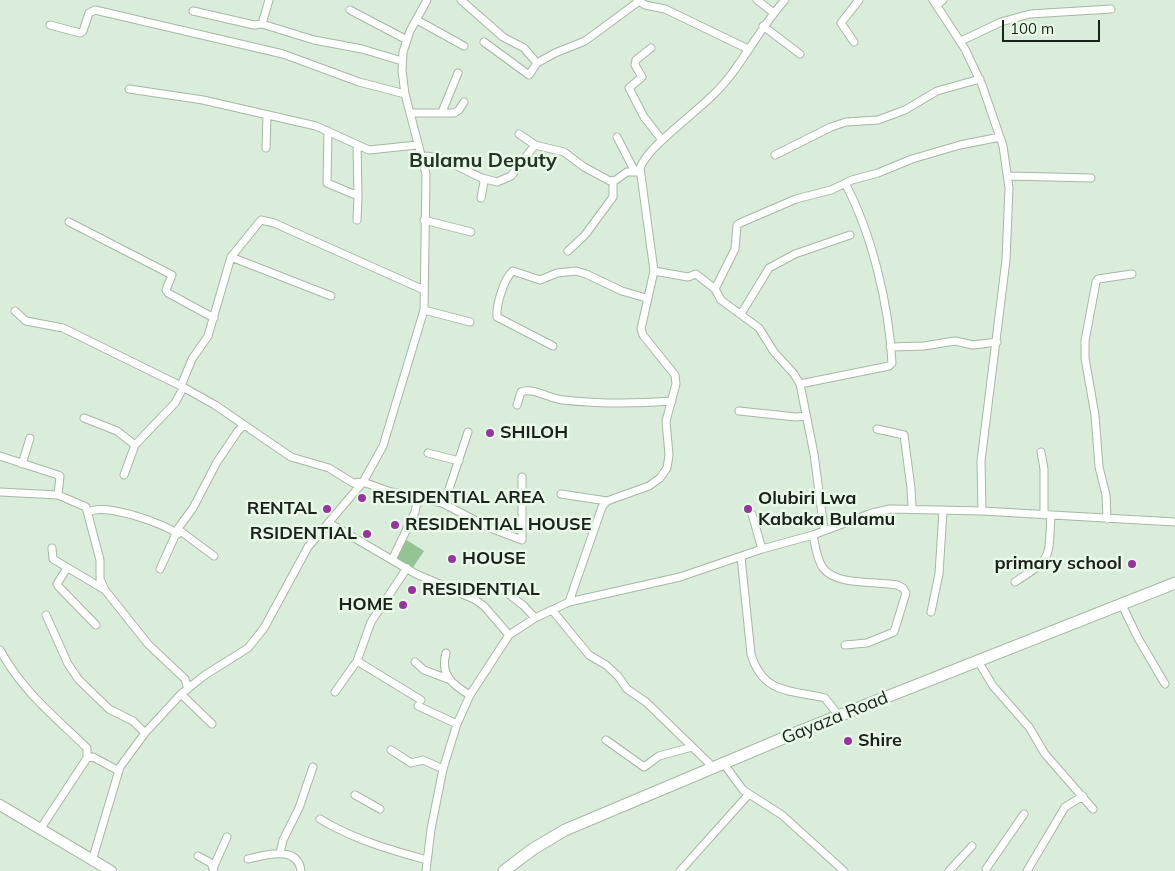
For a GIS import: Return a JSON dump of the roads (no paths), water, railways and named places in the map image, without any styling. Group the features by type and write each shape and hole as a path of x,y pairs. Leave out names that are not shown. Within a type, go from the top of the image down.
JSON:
{"main road":[{"name":"Gayaza Road","path":"504,871 533,849 565,830 839,716 1175,583"}],"street":[{"path":"262,24 269,0"},
{"path":"92,861 119,771 145,733 181,694 248,648 264,628 308,547 363,482 382,446 424,310 426,174 423,156 417,145 405,94 402,61 408,40 427,0"},
{"path":"461,0 503,37 524,48 537,63"},
{"path":"757,0 774,13"},
{"path":"637,172 647,155 662,140 710,99 733,72 763,26 785,0"},
{"path":"854,42 841,23 859,0"},
{"path":"484,42 528,74 537,63 555,53 585,41 638,1 665,9 748,49"},
{"path":"938,2 980,80 1000,137 1008,176 1009,226 997,342 981,461 982,511"},
{"path":"960,41 1001,22 1030,14 1111,9"},
{"path":"50,25 80,33 83,31 89,12 94,10 283,54 359,82 405,94"},
{"path":"350,10 408,40"},
{"path":"192,11 254,25 262,24 314,40 367,50 402,61"},
{"path":"417,20 464,46"},
{"path":"763,26 800,54"},
{"path":"651,48 636,60 635,65 642,77 629,88 644,116 662,140"},
{"path":"442,112 458,73"},
{"path":"775,154 831,126 846,122 878,120 905,110 937,91 980,80"},
{"path":"128,89 202,100 316,126 357,145 373,150 417,145"},
{"path":"411,113 457,112 464,102"},
{"path":"266,148 267,115"},
{"path":"328,132 327,183 358,196"},
{"path":"519,134 535,145 564,152 584,167 613,181"},
{"path":"568,602 602,506 607,501 649,486 660,478 667,468 669,455 666,421 676,384 675,375 643,335 641,329 646,298 654,271 637,172 617,137"},
{"path":"715,289 735,249 738,223 796,199 831,190 845,183 947,149 1000,137"},
{"path":"357,145 357,220"},
{"path":"423,156 431,156 460,165 482,178 497,182 511,176 535,145"},
{"path":"613,181 627,172 637,172"},
{"path":"1008,176 1091,178"},
{"path":"481,198 484,182 482,178"},
{"path":"568,251 585,235 613,197 613,181"},
{"path":"800,384 889,366 892,363 884,290 856,203 845,183"},
{"path":"124,475 136,445 175,402 192,359 204,343 214,318 231,257 261,220 266,220 424,290"},
{"path":"424,220 471,232"},
{"path":"69,222 172,275 166,290 214,318"},
{"path":"741,314 769,268 795,254 850,236"},
{"path":"231,257 331,296"},
{"path":"553,346 497,316 502,293 512,270 540,280 557,273 576,271 622,291 646,298"},
{"path":"654,271 688,276 696,274 715,289 722,300 758,328 774,352 800,384 814,454 824,529"},
{"path":"1107,519 1106,495 1099,467 1095,415 1085,358 1086,341 1098,279 1132,274"},
{"path":"424,310 470,322"},
{"path":"15,311 26,321 63,328 215,405 291,457 329,468 353,483 363,482 390,492 418,496 442,503 490,528 522,540 522,477"},
{"path":"890,347 924,346 955,342 973,345 997,342"},
{"path":"517,405 521,392 527,390 560,400 614,404 672,401"},
{"path":"739,411 796,417 806,416"},
{"path":"84,418 117,431 136,445"},
{"path":"160,569 178,532 217,462 244,425"},
{"path":"877,429 904,435 912,508"},
{"path":"446,498 468,432"},
{"path":"22,464 30,438"},
{"path":"1015,582 1039,567 1047,558 1047,515 1041,452"},
{"path":"428,453 459,461"},
{"path":"0,456 58,475 58,495"},
{"path":"0,492 58,495 86,507 100,560 100,579 105,590 148,644 184,679 188,689"},
{"path":"561,494 607,501"},
{"path":"392,560 415,512 418,496"},
{"path":"426,871 431,829 444,769 457,724 470,695 509,635 535,618 568,602 680,577 762,549 813,535 824,529 881,510 912,508 1175,522"},
{"path":"88,514 95,510 119,512 158,522 178,532 214,556"},
{"path":"931,612 939,574 943,510"},
{"path":"752,514 762,549"},
{"path":"329,523 407,568 474,599 484,606 509,635"},
{"path":"813,535 821,564 830,574 844,580 897,585 903,588 894,632 867,643 845,645"},
{"path":"52,548 53,558 105,590"},
{"path":"741,557 751,654 755,664 771,684 788,692 825,698 839,716"},
{"path":"67,568 57,584 96,625"},
{"path":"335,692 357,661 372,622 407,568"},
{"path":"498,586 524,606 535,618"},
{"path":"1121,603 1164,684"},
{"path":"552,610 589,655 612,670 627,689 646,702 692,748 719,766 749,794 782,816 844,871"},
{"path":"46,615 68,664 79,680 109,708 133,721 145,733"},
{"path":"0,650 17,679 51,716 87,748 87,758 41,828"},
{"path":"446,653 444,669 448,678"},
{"path":"357,661 420,703 457,724"},
{"path":"978,661 993,686 1029,727 1045,754 1083,796 1093,810"},
{"path":"415,662 421,668 448,678 470,695"},
{"path":"181,694 212,724"},
{"path":"606,740 644,767 660,756 692,748"},
{"path":"392,750 411,763 423,760 444,769"},
{"path":"87,758 93,757 119,771"},
{"path":"280,852 283,840 299,808 313,768"},
{"path":"680,871 749,794"},
{"path":"355,795 380,809"},
{"path":"1027,871 1065,807 1083,796"},
{"path":"0,805 111,871"},
{"path":"986,869 1024,814"},
{"path":"320,820 341,832 400,853 427,860"},
{"path":"198,856 214,869 227,837"},
{"path":"949,871 972,846"},
{"path":"248,859 280,852 296,860 301,871"}],"place":[{"name":"SHILOH","path":"490,433"},
{"name":"RESIDENTIAL AREA","path":"362,498"},
{"name":"RENTAL","path":"327,509"},
{"name":"Olubiri Lwa Kabaka Bulamu","path":"748,509"},
{"name":"RESIDENTIAL HOUSE","path":"395,525"},
{"name":"RSIDENTIAL","path":"367,534"},
{"name":"HOUSE","path":"452,559"},
{"name":"primary school","path":"1132,564"},
{"name":"RESIDENTIAL","path":"412,590"},
{"name":"HOME","path":"403,605"},
{"name":"Shire","path":"848,741"}],"district":[{"name":"Bulamu Deputy","path":"483,161"}]}
